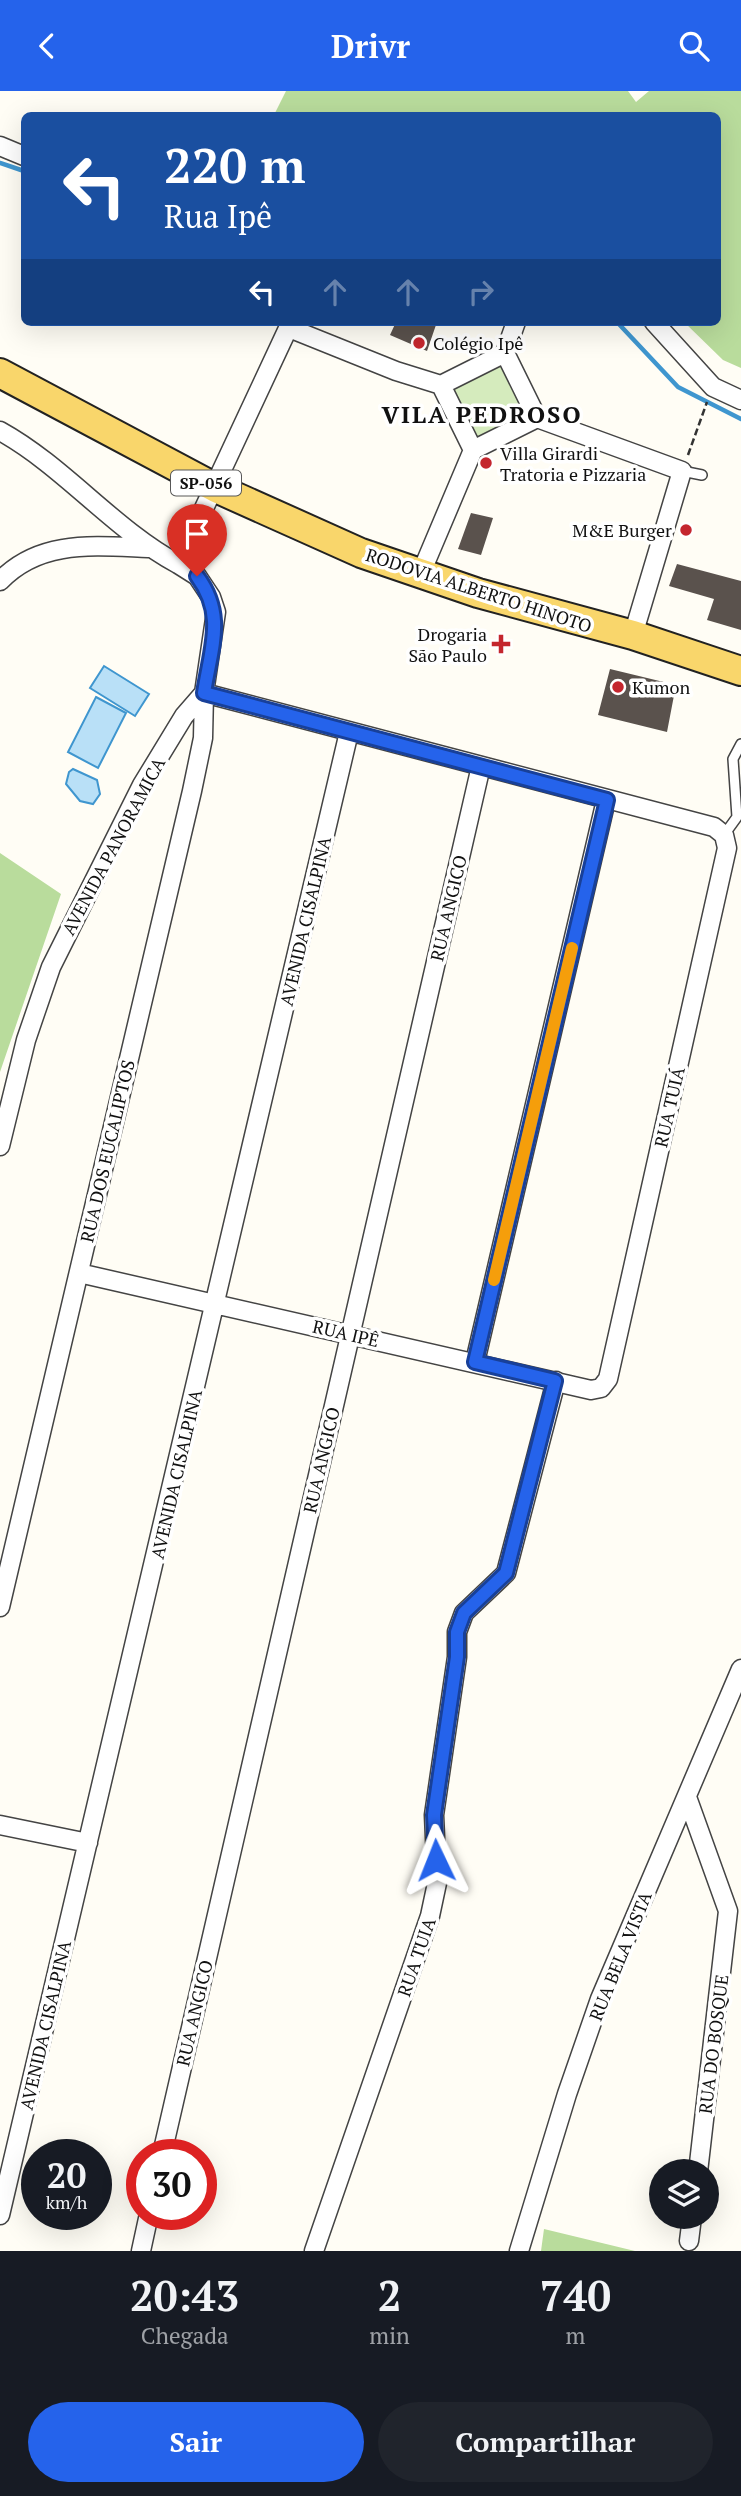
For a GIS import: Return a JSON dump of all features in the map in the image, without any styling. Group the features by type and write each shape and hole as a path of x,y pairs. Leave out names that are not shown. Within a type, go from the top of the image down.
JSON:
{"main road":[{"name":"RODOVIA ALBERTO HINOTO","path":"0,373 216,488 361,553 478,593 633,635 741,671"}],"street":[{"path":"0,146 21,155"},
{"path":"178,565 290,326"},
{"path":"292,326 396,371 441,385 505,353 515,326"},
{"path":"658,326 713,387 741,400"},
{"path":"505,353 537,418 682,471 633,635"},
{"path":"441,385 474,450"},
{"path":"421,573 474,450 537,418"},
{"path":"0,431 28,447 148,548 197,576 211,597 216,612 204,693 714,827 724,835"},
{"path":"1,579 33,558 57,548 148,548"},
{"name":"AVENIDA PANORAMICA","path":"0,1146 26,1040 51,967 142,785 184,716 204,693"},
{"name":"RUA DOS EUCALIPTOS","path":"0,1608 203,738 204,693"},
{"name":"AVENIDA CISALPINA","path":"0,2215 349,732"},
{"name":"RUA ANGICO","path":"165,2139 481,766"},
{"path":"475,1362 607,800"},
{"name":"RUA TUIÁ","path":"608,1379 727,848 724,835"},
{"name":"RUA IPÊ","path":"79,1273 591,1390 601,1388 608,1379"},
{"name":"RUA TUIA","path":"314,2251 430,1916 437,1883 434,1815 457,1657 457,1632 464,1613 506,1573 555,1381"},
{"name":"RUA BELA VISTA","path":"519,2251 567,2094 600,1999 741,1669"},
{"name":"RUA DO BOSQUE","path":"687,1797 728,1911 699,2159"},
{"path":"0,1825 88,1843"},
{"path":"689,2241 690,2229"},
{"path":"141,2251 146,2230"}],"lane":[{"path":"682,471 702,475"},
{"path":"724,835 737,817 733,759 741,744"}],"path":[{"path":"682,471 713,387"}],"green space":[{"path":"286,91 628,91 636,102 649,91 741,91 741,368 723,360 688,326 721,326 721,112 276,112"},
{"path":"504,360 531,415 476,443 448,387"},
{"path":"0,853 61,894 0,1072"},
{"path":"544,2229 635,2251 541,2251"}],"water":[{"path":"104,666 149,694 135,716 90,688"},
{"path":"96,697 126,713 98,768 68,752"},
{"path":"73,769 97,780 100,794 93,804 80,801 66,784 69,772"}],"building":[{"name":"Colégio Ipê","path":"394,326 436,326 427,351 390,335"},
{"path":"471,513 493,518 481,555 458,549"},
{"path":"677,564 741,581 741,630 707,620 714,599 669,586"},
{"path":"610,669 676,685 667,732 598,715"}],"waterway":[{"path":"0,163 21,170"},
{"path":"621,326 678,387 741,419"}],"slow traffic":[{"path":"494,1280 572,948"}],"place":[{"name":"Colégio Ipê","path":"419,343"},
{"name":"Villa Girardi Tratoria e Pizzaria","path":"486,463"},
{"name":"M&E Burger","path":"686,530"},
{"name":"Drogaria São Paulo","path":"501,644"},
{"name":"Kumon","path":"618,687"}],"district":[{"name":"VILA PEDROSO","path":"482,414"}],"route":[{"path":"197,576 211,597 216,612 204,693 607,800 475,1362 555,1381 506,1573 497,1585 464,1613 457,1632 457,1657 434,1815 436,1860"}]}
